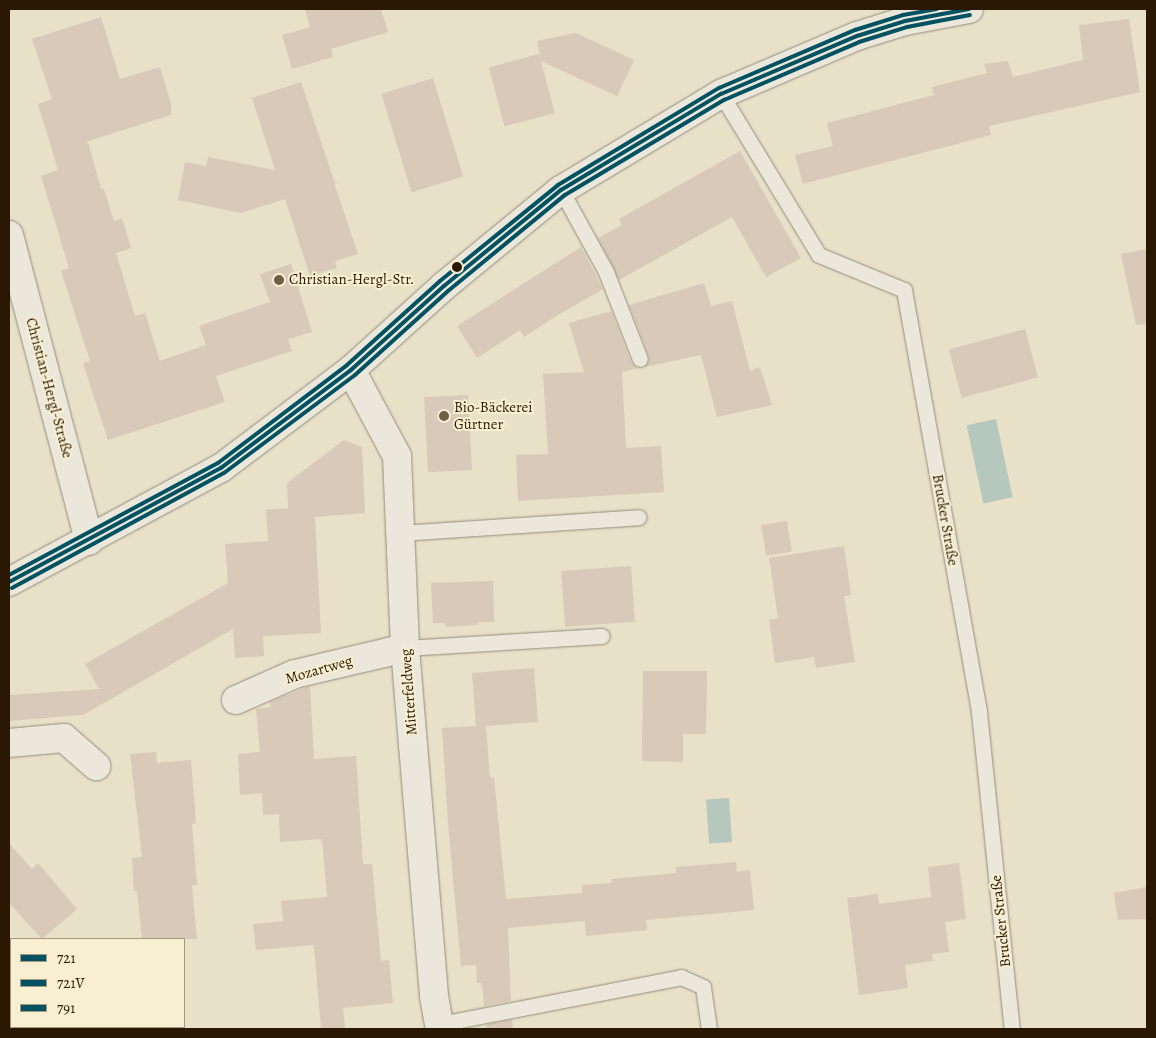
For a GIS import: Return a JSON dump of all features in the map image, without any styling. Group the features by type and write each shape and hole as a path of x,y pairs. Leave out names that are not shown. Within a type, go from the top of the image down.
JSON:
{"street":[{"path":"9,582 89,541 221,468 351,370 449,281 561,190 722,94 904,15 969,9"},
{"name":"Christian-Hergl-Straße","path":"9,235 89,541"},
{"name":"Mitterfeldweg","path":"351,370 397,456 405,648 434,996 440,1027"},
{"name":"Mozartweg","path":"236,700 295,674 405,648"},
{"path":"9,743 64,738 96,766"}],"lane":[{"name":"Brucker Straße","path":"722,94 819,255 904,290 979,712 1012,1029"},
{"path":"561,190 606,272 640,359"},
{"path":"400,533 638,517"},
{"path":"405,648 602,636"},
{"name":"Mitterfeldweg","path":"440,1027 681,977 703,987 709,1029"}],"shaded area":[{"path":"996,419 1013,497 983,503 967,425"},
{"path":"729,798 732,842 709,843 706,800"}],"building":[{"path":"305,9 381,9 388,32 331,49 333,57 292,69 282,35 310,27"},
{"path":"101,17 120,79 160,67 171,104 171,115 85,142 88,142 101,189 104,189 114,221 122,218 131,248 116,253 135,316 145,313 160,361 206,345 199,326 270,302 260,274 291,264 312,332 288,339 292,351 216,376 225,402 108,440 83,363 90,361 61,271 69,268 41,176 58,170 38,104 52,99 32,39"},
{"path":"1129,19 1140,92 989,126 991,135 803,184 795,155 833,146 827,123 934,95 932,87 987,73 984,64 1008,61 1013,77 1083,60 1079,25"},
{"path":"576,33 634,60 617,96 541,61 537,41"},
{"path":"539,54 555,113 505,126 489,67"},
{"path":"433,78 463,176 411,192 381,94"},
{"path":"301,82 334,181 338,182 334,183 358,254 335,261 337,268 310,276 285,199 241,213 178,200 185,162 206,166 208,157 275,170 252,98"},
{"path":"740,151 801,258 766,277 732,217 619,280 598,238 622,225 619,219"},
{"path":"581,247 603,289 524,337 520,330 477,358 457,326"},
{"path":"1147,249 1147,324 1136,325 1121,254"},
{"path":"704,283 711,306 732,301 750,371 760,367 772,405 717,417 701,355 645,367 649,361 649,356 629,305"},
{"path":"611,311 631,362 638,368 622,372 626,448 661,446 664,492 518,501 516,455 548,454 543,374 584,372 569,323"},
{"path":"1025,329 1038,377 962,398 949,349"},
{"path":"468,395 472,470 428,472 424,397"},
{"path":"344,440 362,447 365,513 315,517 321,633 263,636 264,656 235,658 233,629 83,715 9,721 9,695 99,689 85,664 228,583 225,544 268,541 266,510 288,508 287,483"},
{"path":"787,521 792,552 766,556 761,525"},
{"path":"844,546 851,595 844,596 855,662 816,668 814,657 775,663 769,620 778,618 769,558"},
{"path":"631,566 635,622 565,627 561,571"},
{"path":"493,581 494,622 478,622 478,625 446,627 445,623 433,623 431,583"},
{"path":"534,668 538,722 486,726 490,778 494,777 506,899 582,893 582,885 612,883 611,879 676,873 676,867 736,862 737,872 750,870 754,910 646,920 647,930 586,936 585,921 508,928 511,1001 484,1006 482,983 477,983 476,965 461,966 448,823 442,728 476,726 472,673"},
{"path":"643,671 707,671 706,734 683,734 683,762 642,761"},
{"path":"310,686 314,759 356,756 363,864 372,864 381,961 389,960 393,1003 343,1008 345,1028 321,1029 314,945 256,950 253,924 283,921 281,901 327,897 322,839 280,842 279,814 263,815 262,793 240,795 238,754 260,752 256,709 271,707 270,702"},
{"path":"156,752 157,763 191,760 196,823 192,824 197,885 192,886 197,939 142,938 137,891 134,891 132,858 142,857 130,754"},
{"path":"9,843 32,869 38,863 77,909 41,938 9,903"},
{"path":"959,863 966,919 945,922 949,952 932,954 933,961 905,965 908,988 859,995 847,898 878,894 879,904 931,897 928,867"},
{"path":"1147,887 1147,919 1118,920 1114,893"},
{"path":"512,1019 513,1029 487,1029 486,1025"}],"transit line":[{"name":"791","path":"9,575 218,463 347,365 440,281 558,185 719,88 855,30 903,15 936,9"},
{"name":"721","path":"9,582 221,468 351,370 444,286 561,190 721,94 857,36 905,21 969,9"},
{"name":"721V","path":"12,588 224,473 355,375 448,291 565,195 724,100 859,42 907,27 970,15"}],"place":[{"name":"Christian-Hergl-Str.","path":"279,280"},
{"name":"Bio-Bäckerei Gürtner","path":"444,416"}]}
